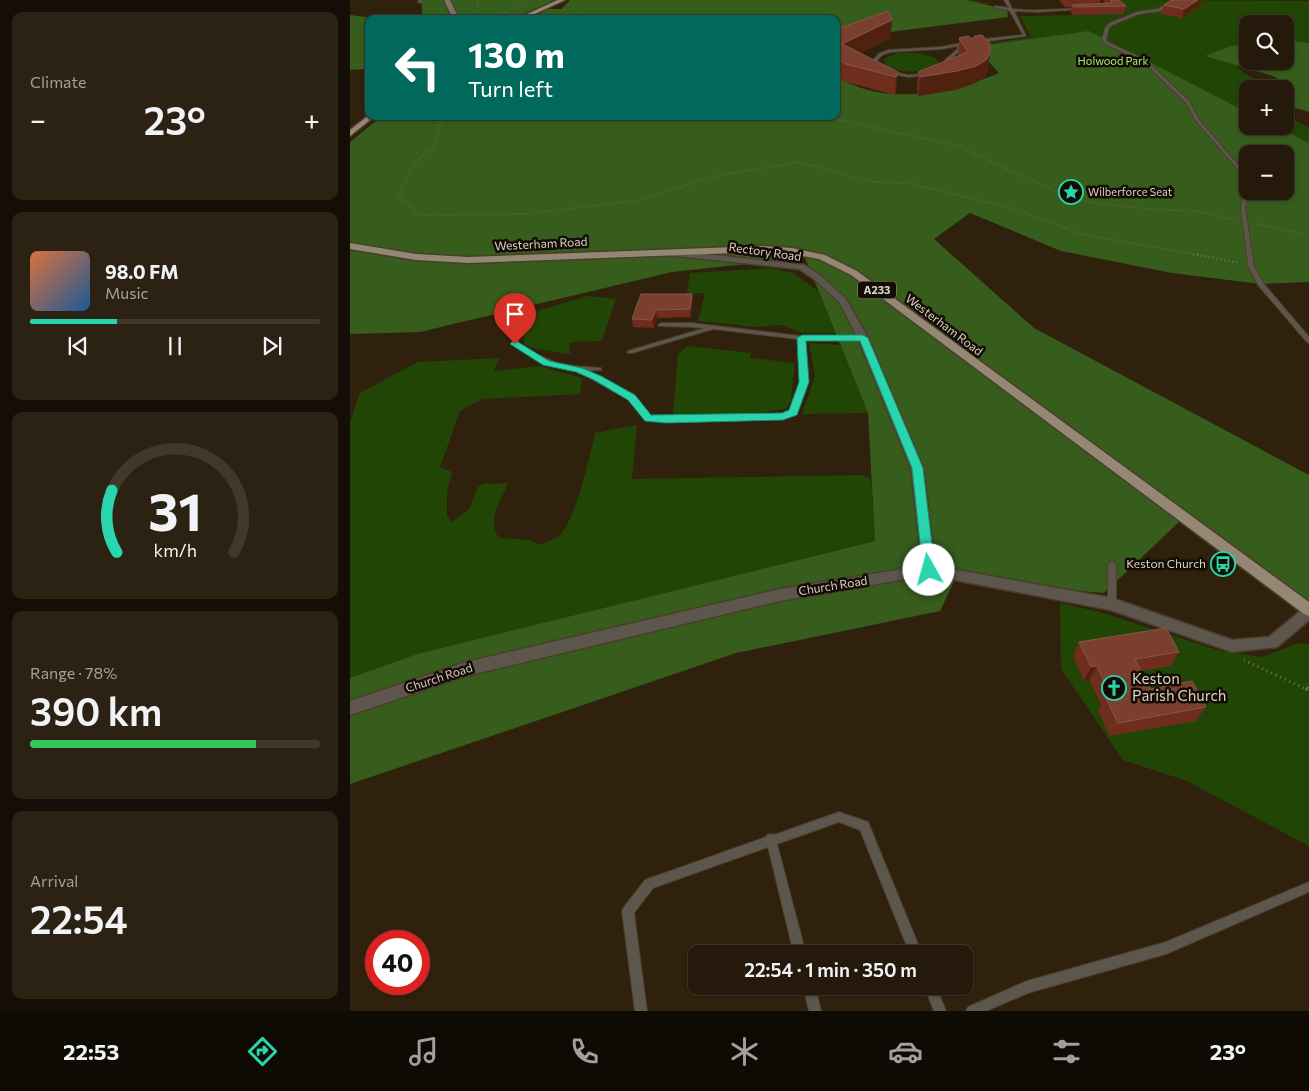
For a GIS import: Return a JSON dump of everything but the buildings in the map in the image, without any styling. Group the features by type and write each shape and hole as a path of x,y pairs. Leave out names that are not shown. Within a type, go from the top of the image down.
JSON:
{"main road":[{"path":"447,0 454,15"},
{"path":"529,15 565,1"},
{"path":"350,134 367,120"},
{"name":"Westerham Road","path":"350,246 416,257 468,260 762,249 792,251 822,258 854,273 1309,611"}],"street":[{"name":"Rectory Road","path":"657,252 800,267 817,277 843,301 863,338 917,468 929,570"},
{"name":"Church Road","path":"350,708 466,668 780,595 929,570 1112,604 1232,646 1272,643 1309,611"}],"lane":[{"path":"929,75 897,74 880,69 875,60 889,51 961,45 1023,36 1025,34 1006,0"},
{"path":"1175,0 1159,10 1138,13 1111,24 1107,28 1104,40 1106,43 1145,60 1188,102 1197,120 1244,174 1246,190 1243,208 1251,266 1260,284 1309,341"},
{"path":"996,6 1011,11 1045,12 1087,8"},
{"path":"944,43 961,45 966,50"},
{"path":"939,72 948,66 947,60 956,54 961,45"},
{"path":"661,325 691,325 802,338 863,338"},
{"path":"630,352 714,328"},
{"path":"516,330 515,344 546,363 579,370 599,369"},
{"path":"579,370 631,398 648,418 666,420 783,416 794,413 804,382 802,338"},
{"path":"1112,565 1112,604"},
{"path":"641,1011 628,911 649,884 771,839 839,817 864,826 912,945"},
{"path":"771,839 798,945"},
{"path":"972,1011 1027,987 1166,948 1309,887"},
{"path":"811,995 815,1011"},
{"path":"934,995 940,1011"}],"path":[{"path":"478,0 478,15"},
{"path":"498,15 528,0"},
{"path":"565,1 586,15"},
{"path":"441,120 436,146 416,162 398,195 419,215 526,214 640,200 716,176 799,162 872,182 908,184 1018,210 1080,234 1251,266"},
{"path":"840,120 961,147 1023,177 1070,197 1088,202 1149,209 1196,211 1309,234"}],"green space":[{"path":"422,0 555,0 521,15 422,15"},
{"path":"570,0 967,0 1007,10 1008,17 897,31 857,39 840,50 840,15 537,15 548,9 561,9"},
{"name":"Holwood Park","path":"1112,0 1309,1 1309,43 1294,41 1294,15 1239,15 1239,45 1230,46 1206,56 1235,64 1239,70 1256,80 1239,80 1239,108 1180,78 1239,176 1239,198 1199,192 1014,69 984,44 1031,37 1020,16 1127,14"},
{"path":"350,15 365,17 365,69 350,70"},
{"path":"1089,31 1239,108 1239,135 1293,135 1309,143 1309,282 1260,284 1172,273 1061,251 970,213 934,239 1034,328 1309,475 1309,610 1180,521 1104,593 955,580 940,611 736,653 350,784 350,678 417,654 875,541 868,413 805,258 672,272 420,332 350,334 350,142 377,120 840,120 840,77 854,85 874,91 895,94 917,94 960,86 999,73 988,61 981,46"},
{"path":"1294,41 1309,43 1309,112 1294,108 1294,80 1280,80 1253,70 1294,70"},
{"path":"1239,45 1239,66 1205,56 1230,46"},
{"path":"897,53 918,53 936,58 940,65 913,72 886,67 884,59"},
{"path":"1294,120 1309,128 1309,143 1293,135"},
{"name":"Holwood Park","path":"1294,197 1309,208 1254,200 1294,200"},
{"path":"772,268 793,273 818,291 835,333 802,333 781,325 755,327 698,321 705,293 687,294 690,273"},
{"path":"587,296 616,299 602,341 569,342 570,354 535,349 524,344 523,315"},
{"path":"809,343 840,345 868,413 802,414 815,376"},
{"path":"688,346 751,353 750,358 795,363 791,400 786,409 749,414 673,414 678,354"},
{"path":"500,358 493,371 540,366 582,378 580,394 482,399 460,411 440,467 452,472 447,492 447,516 452,522 469,509 478,487 483,484 508,483 494,517 495,531 499,538 531,540 540,545 558,537 576,504 595,433 637,425 632,479 862,475 871,479 875,541 417,654 350,678 350,422 360,393 418,362"},
{"path":"1060,603 1100,612 1221,651 1263,657 1298,643 1309,644 1309,846 1187,781 1123,760 1061,669","holes":["1127,674 1141,703 1103,710 1089,680"]}],"place":[{"name":"Wilberforce Seat","path":"1071,192"},
{"name":"Keston Church","path":"1223,564"},
{"name":"Keston Parish Church","path":"1114,688"}],"route":[{"path":"515,344 546,363 579,370 598,378 631,398 648,418 666,420 783,416 794,413 804,382 802,338 863,338 917,468 929,570"}]}
